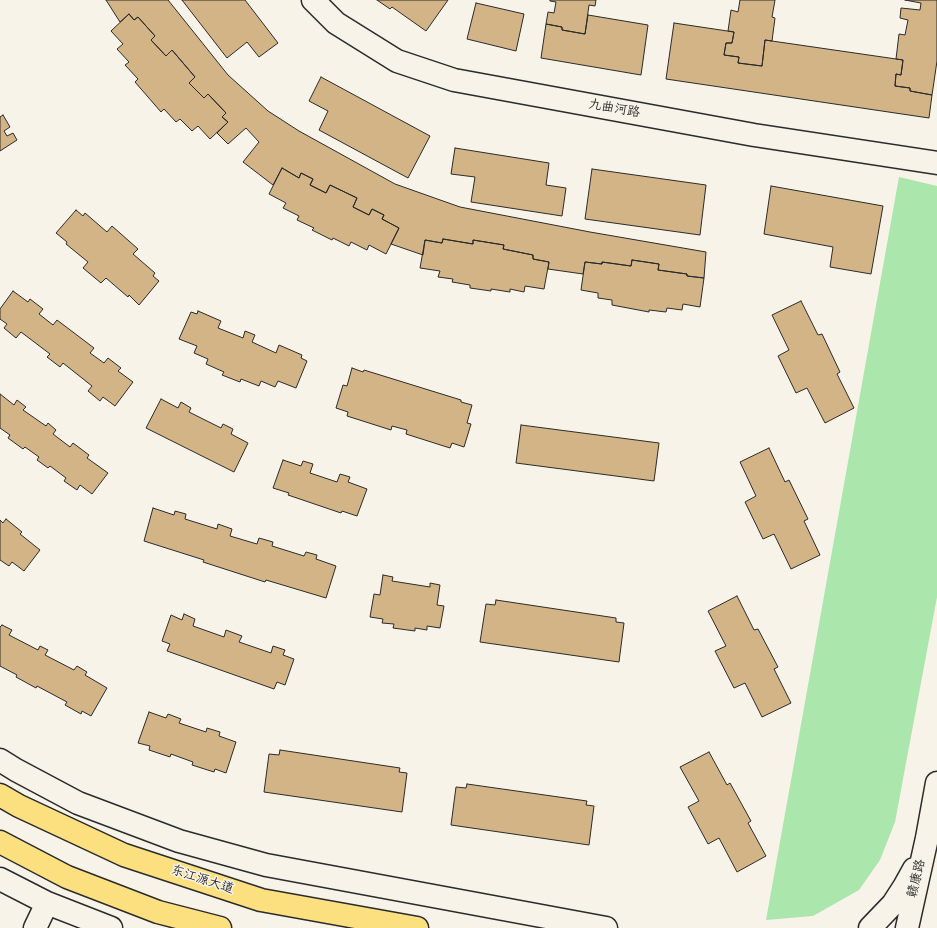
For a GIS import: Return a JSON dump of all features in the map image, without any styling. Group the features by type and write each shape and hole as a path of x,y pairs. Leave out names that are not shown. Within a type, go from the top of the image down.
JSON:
{"main road":[{"name":"东江源大道","path":"0,795 19,806 124,855 261,900 417,928"},
{"path":"0,842 67,877 158,912 220,928"}],"street":[{"name":"九曲河路","path":"313,0 336,23 397,61 454,80 754,135 937,163"},
{"path":"0,760 78,803 179,841 258,863 606,928"},
{"name":"赣康路","path":"907,928 928,838 937,783"},
{"path":"870,928 893,904 904,887 928,838"},
{"path":"0,879 47,903 111,928"},
{"path":"35,928 47,903"}],"green space":[{"path":"899,177 937,186 937,597 895,822 880,860 859,890 813,916 766,920"}],"building":[{"path":"106,0 168,0 228,75 268,111 299,131 395,184 460,207 706,252 704,278 658,270 659,264 632,260 631,266 602,262 602,264 585,262 583,274 548,269 549,262 533,259 533,255 503,249 504,245 473,240 473,244 443,239 442,243 425,240 423,255 391,244 399,228 382,219 384,215 372,209 369,215 353,207 357,198 330,185 326,193 310,185 313,179 301,173 299,178 282,168 273,185 243,162 259,142 246,128 228,144 217,133 228,122 222,117 226,113 208,94 204,98 189,83 195,77 172,50 166,56 151,40 155,36 138,17 134,20 129,14 120,22"},
{"path":"182,0 245,0 278,43 259,57 247,42 227,58"},
{"path":"377,0 448,0 426,31 392,7 390,9"},
{"path":"550,0 596,0 595,6 589,5 585,34 562,30 562,27 546,24 548,12 554,13 556,2"},
{"path":"740,0 775,0 772,17 775,18 772,41 765,40 762,66 738,63 739,57 724,55 726,43 732,43 734,32 728,31 731,10 738,12"},
{"path":"905,0 937,0 937,61 932,95 910,91 910,88 895,86 896,74 901,75 903,60 896,59 899,34 905,35 908,20 900,18 901,8 920,10 921,3"},
{"path":"476,3 524,14 516,51 467,39"},
{"path":"129,14 134,20 138,17 155,36 151,40 166,56 172,50 195,77 189,83 204,98 208,94 226,113 222,117 228,122 210,139 198,126 192,131 180,119 176,122 164,109 161,112 135,82 138,79 125,65 129,62 117,49 123,44 111,31"},
{"path":"588,15 648,25 641,75 541,58 546,24 562,27 562,30 585,34"},
{"path":"674,23 734,32 732,43 726,43 724,55 739,57 738,63 762,66 765,40 903,60 901,75 896,74 895,86 910,88 910,91 932,95 929,118 666,79"},
{"path":"321,77 430,136 408,178 319,130 328,111 309,101"},
{"path":"3,115 10,127 4,131 7,136 13,133 17,140 0,151 0,117"},
{"path":"455,148 549,163 546,185 566,188 562,216 471,202 475,177 451,174"},
{"path":"282,168 299,178 301,173 313,179 310,185 326,193 330,185 357,198 353,207 369,215 372,209 384,215 382,219 399,228 386,254 369,245 367,250 351,242 349,246 333,238 332,240 312,230 314,228 297,220 299,216 283,208 286,203 269,194"},
{"path":"592,169 706,185 700,235 585,219"},
{"path":"771,186 883,206 871,274 830,267 833,247 764,234"},
{"path":"76,210 83,216 85,213 107,232 112,226 138,249 133,254 155,273 153,276 159,281 139,305 129,295 128,297 106,278 101,283 83,268 88,262 66,244 67,242 56,233"},
{"path":"443,239 473,244 473,240 504,245 503,249 533,255 533,259 549,262 544,289 525,286 524,292 510,289 510,292 470,288 470,285 452,282 453,279 438,277 440,271 420,268 425,240 442,243"},
{"path":"632,260 659,264 658,270 704,278 700,307 683,304 682,310 667,308 666,312 649,310 649,312 612,305 612,300 598,298 598,293 581,290 585,262 602,264 602,262 631,266"},
{"path":"13,291 28,302 30,299 43,309 39,314 53,325 57,320 94,348 90,353 104,363 108,358 121,368 118,371 133,382 115,406 103,397 100,401 88,391 92,386 63,363 60,367 47,357 50,354 21,332 16,338 4,328 7,324 0,319 0,309"},
{"path":"801,301 818,335 822,334 840,372 837,374 854,408 825,423 807,388 796,393 778,356 789,350 772,315"},
{"path":"198,311 221,321 218,328 243,338 245,331 255,335 252,342 276,353 279,345 302,355 301,358 307,361 296,388 278,381 275,387 261,381 259,386 241,379 240,382 222,375 224,372 206,364 208,359 194,353 197,346 179,339 191,312 197,314"},
{"path":"352,368 363,372 364,370 461,400 461,402 472,405 467,423 471,424 464,447 452,443 450,448 406,434 407,430 392,426 391,430 347,416 348,412 336,408 343,385 347,386"},
{"path":"0,394 14,405 17,400 26,407 23,410 46,426 48,423 56,430 53,434 70,447 73,443 89,455 87,458 108,473 92,494 80,485 77,490 64,481 66,478 50,466 48,468 37,460 39,457 25,447 23,449 8,438 10,435 0,428"},
{"path":"161,399 178,408 181,402 191,408 189,412 221,428 223,424 233,429 231,434 248,443 234,472 146,428"},
{"path":"521,425 659,443 654,481 516,463"},
{"path":"769,448 785,482 789,480 808,519 804,521 820,555 791,569 774,534 763,539 745,502 756,496 740,462"},
{"path":"283,460 301,466 303,461 313,464 310,473 337,482 340,474 350,477 348,482 367,489 357,516 342,511 341,513 288,495 289,493 273,488"},
{"path":"153,508 174,515 175,511 186,514 185,519 217,529 218,524 232,529 230,536 257,544 259,538 273,542 272,546 304,556 306,552 317,555 316,559 336,566 326,598 266,580 265,582 203,562 204,560 144,541"},
{"path":"6,519 22,532 20,534 40,550 24,571 12,562 9,566 0,560 0,520 3,523"},
{"path":"383,575 393,577 392,581 430,587 430,583 440,585 437,605 444,606 440,628 427,626 427,630 415,628 415,631 393,628 394,624 382,623 383,619 370,617 374,594 380,595"},
{"path":"737,596 754,630 758,629 778,667 774,669 791,703 762,717 745,683 734,688 715,651 726,646 708,611"},
{"path":"496,600 616,618 616,622 624,623 619,662 480,642 486,604 495,605"},
{"path":"184,614 195,619 193,626 224,637 226,630 242,636 239,642 271,653 273,646 285,650 283,655 294,659 285,685 277,682 274,689 167,651 170,644 162,641 171,615 182,620"},
{"path":"2,625 12,630 9,635 38,650 40,646 48,650 45,655 74,670 77,666 87,672 85,675 107,688 91,716 82,711 81,714 65,705 67,702 37,686 36,688 0,666 0,627"},
{"path":"149,712 166,718 168,714 181,719 179,723 206,732 207,728 220,732 219,736 236,742 226,773 215,769 214,772 192,765 193,762 171,754 170,757 149,750 150,746 138,743"},
{"path":"280,750 400,768 399,772 407,773 402,812 264,792 269,754 279,755"},
{"path":"709,752 727,785 730,783 751,821 748,823 766,856 737,872 719,838 708,844 688,807 699,801 680,767"},
{"path":"467,784 587,801 586,805 594,806 589,845 451,825 456,787 466,788"}]}
